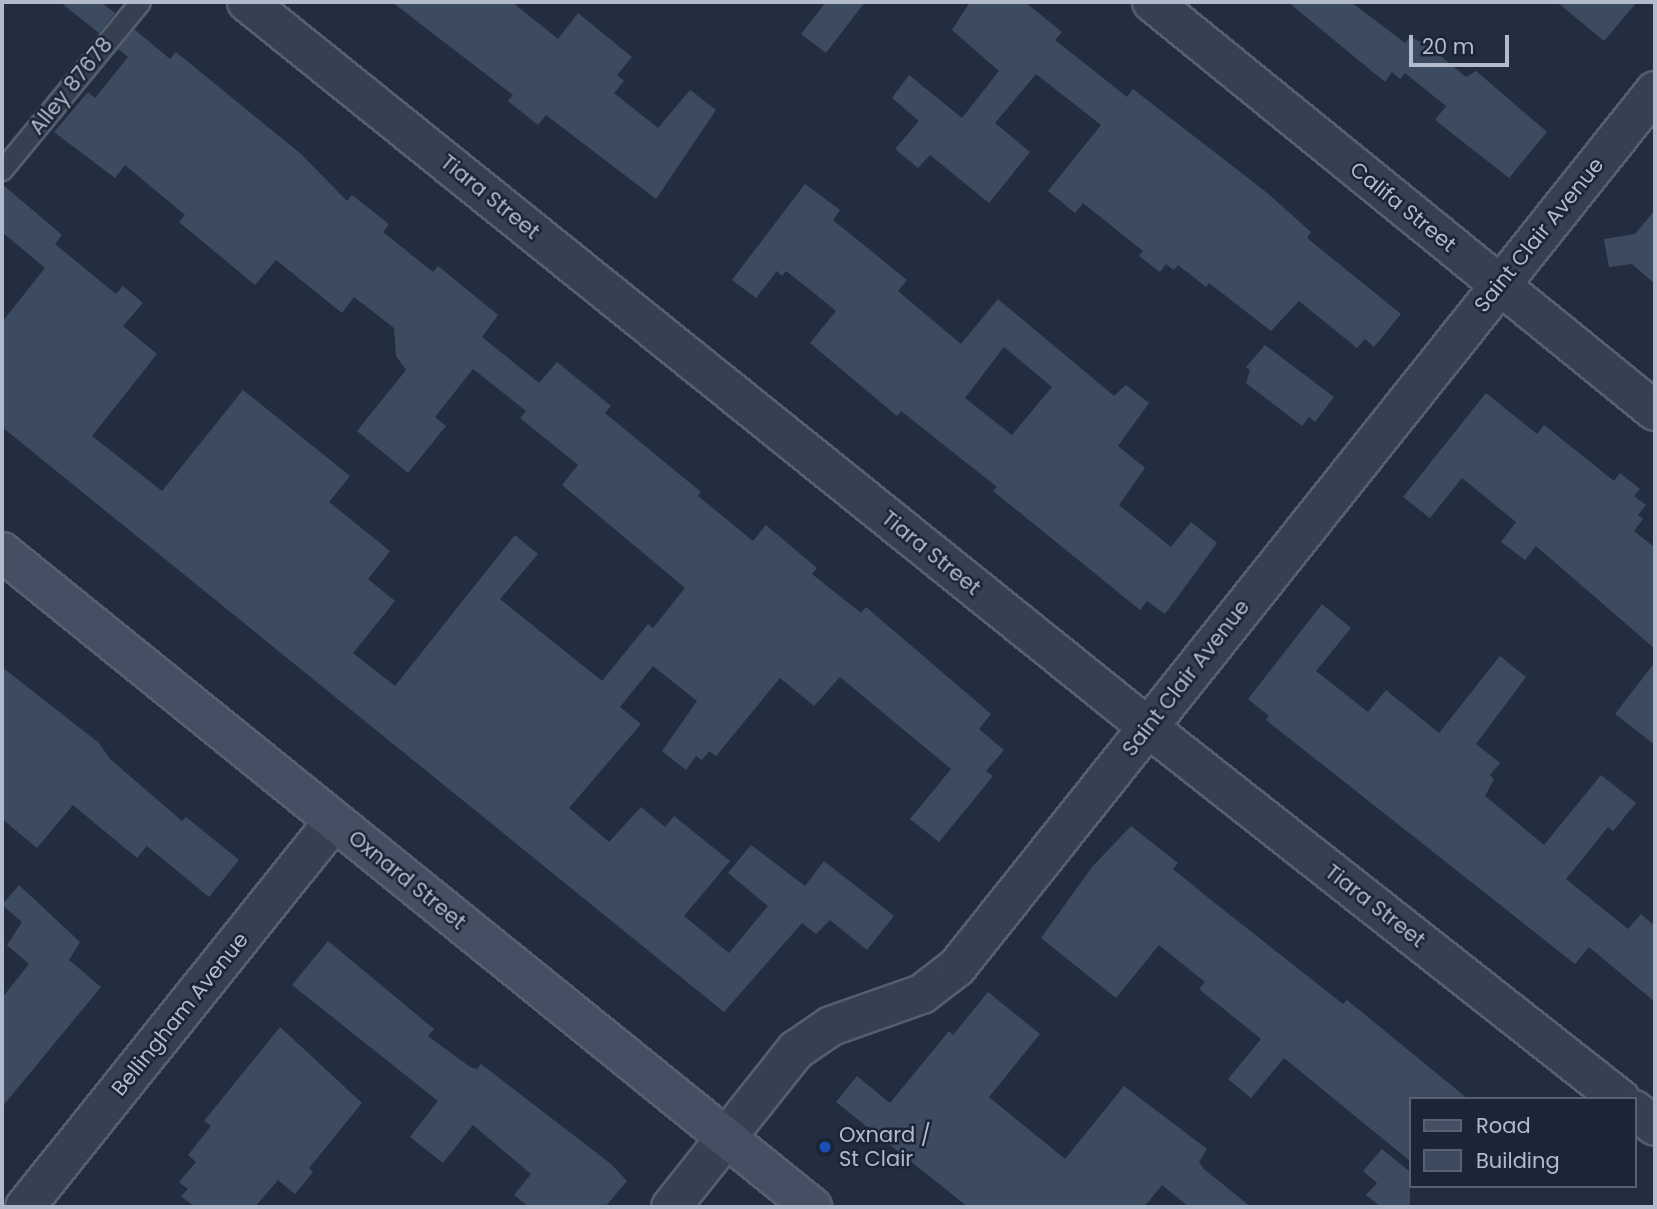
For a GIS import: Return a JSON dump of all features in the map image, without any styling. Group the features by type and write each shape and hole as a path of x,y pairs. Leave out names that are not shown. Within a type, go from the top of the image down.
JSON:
{"main road":[{"name":"Oxnard Street","path":"2,552 812,1207"}],"street":[{"name":"Tiara Street","path":"247,2 1149,728 1617,1097"},
{"name":"Califa Street","path":"1152,2 1655,411"},
{"name":"Saint Clair Avenue","path":"671,1207 796,1050 831,1026 922,994 957,967 1149,728 1218,635 1655,91"},
{"name":"Bellingham Avenue","path":"25,1207 334,821"},
{"path":"1636,1112 1655,1126"}],"lane":[{"name":"Alley 87678","path":"2,170 140,2"}],"building":[{"path":"60,2 101,2 115,13 99,33"},
{"path":"392,2 512,2 558,39 578,13 632,57 617,75 624,81 614,93 658,128 690,90 716,110 656,199 546,115 538,125 508,101 513,95"},
{"path":"826,2 865,2 826,53 801,34"},
{"path":"970,2 1025,2 1062,32 1055,40 1127,97 1133,89 1266,192 1311,232 1307,238 1401,314 1374,347 1365,339 1357,348 1299,301 1271,331 1209,283 1206,287 1178,265 1174,270 1166,264 1160,272 1139,256 1143,251 1083,203 1075,213 1048,191 1101,125 1036,74 995,123 1030,152 989,203 930,155 918,168 895,149 919,121 892,98 909,75 962,118 999,71 952,30"},
{"path":"1288,2 1351,2 1405,43 1410,37 1426,44 1466,77 1476,71 1547,132 1509,178 1435,120 1446,106 1405,73 1400,79 1392,72 1385,82"},
{"path":"1557,2 1637,2 1604,41"},
{"path":"134,29 170,59 176,52 301,154 347,201 352,195 389,224 383,232 433,272 438,266 498,315 482,337 539,383 557,362 611,406 605,413 701,492 698,496 753,541 766,525 817,568 812,574 861,613 866,607 991,714 979,729 1004,750 986,771 993,776 939,842 910,819 951,769 840,677 814,706 780,678 716,756 709,751 702,760 696,756 686,770 662,751 697,701 653,666 620,707 641,724 569,808 609,842 641,807 665,827 674,816 730,861 684,916 729,953 768,906 728,873 751,845 805,886 824,861 894,916 867,950 830,920 816,934 802,923 724,1012 2,427 2,322 45,268 2,232 2,184 62,235 55,244 116,294 123,286 143,303 123,326 157,354 92,436 162,491 243,390 350,476 329,502 390,551 368,579 395,601 353,653 395,686 515,535 538,554 500,599 602,681 648,624 653,628 685,588 562,485 578,465 520,418 526,411 473,369 435,417 446,426 408,473 357,431 406,370 396,356 394,328 354,297 342,313 276,260 255,285 179,222 185,215 125,165 115,178 54,132 88,92 95,98 128,57 118,49"},
{"path":"805,184 840,210 833,220 907,280 898,291 961,344 998,299 1114,396 1126,385 1149,403 1118,446 1145,468 1119,505 1171,547 1191,522 1217,543 1165,614 1147,601 1140,610 993,491 997,487 901,411 897,416 810,343 836,311 814,293 786,271 782,276 777,271 756,298 732,280","holes":["1004,347 1052,387 1012,435 965,398"]},
{"path":"1655,210 1655,284 1632,264 1609,267 1604,239 1635,234"},
{"path":"1265,345 1334,397 1315,422 1309,417 1302,426 1246,383 1250,370 1246,367"},
{"path":"1486,393 1537,434 1544,425 1614,481 1620,473 1640,489 1634,496 1646,505 1638,515 1643,519 1634,531 1655,548 1655,649 1536,546 1525,560 1501,542 1516,522 1462,478 1430,518 1403,497"},
{"path":"1322,604 1351,628 1316,671 1368,712 1386,690 1439,733 1500,656 1526,677 1476,744 1500,763 1490,775 1494,779 1485,796 1544,845 1601,775 1636,803 1613,831 1608,827 1566,879 1628,929 1641,914 1655,926 1655,1002 1589,947 1575,964 1266,720 1269,716 1248,699"},
{"path":"1655,662 1655,745 1615,714"},
{"path":"2,667 99,743 110,759 182,821 186,817 239,860 209,897 147,846 137,858 73,805 37,848 2,819"},
{"path":"1131,826 1178,863 1173,869 1216,904 1343,1004 1347,1000 1466,1097 1408,1097 1408,1159 1284,1058 1251,1098 1228,1079 1261,1039 1199,989 1205,982 1159,945 1116,998 1041,938 1092,867"},
{"path":"19,885 80,942 69,960 101,987 2,1107 2,998 29,964 7,945 22,922 2,905"},
{"path":"328,941 434,1029 428,1036 470,1067 477,1069 481,1064 611,1164 627,1181 605,1207 529,1207 514,1195 531,1174 473,1125 443,1163 410,1137 438,1101 292,985"},
{"path":"988,992 1040,1034 989,1097 1065,1159 1124,1086 1207,1149 1199,1162 1204,1169 1251,1207 1189,1207 1162,1185 1144,1207 968,1207 836,1102 857,1076 890,1103 949,1031 953,1035"},
{"path":"280,1027 362,1103 309,1168 313,1172 295,1194 278,1180 255,1207 195,1207 181,1196 188,1189 179,1182 196,1162 188,1155 211,1126 204,1121"},
{"path":"1382,1149 1408,1170 1410,1207 1381,1207 1366,1195 1377,1183 1363,1171"}],"place":[{"name":"Oxnard / St Clair","path":"825,1147"}]}
